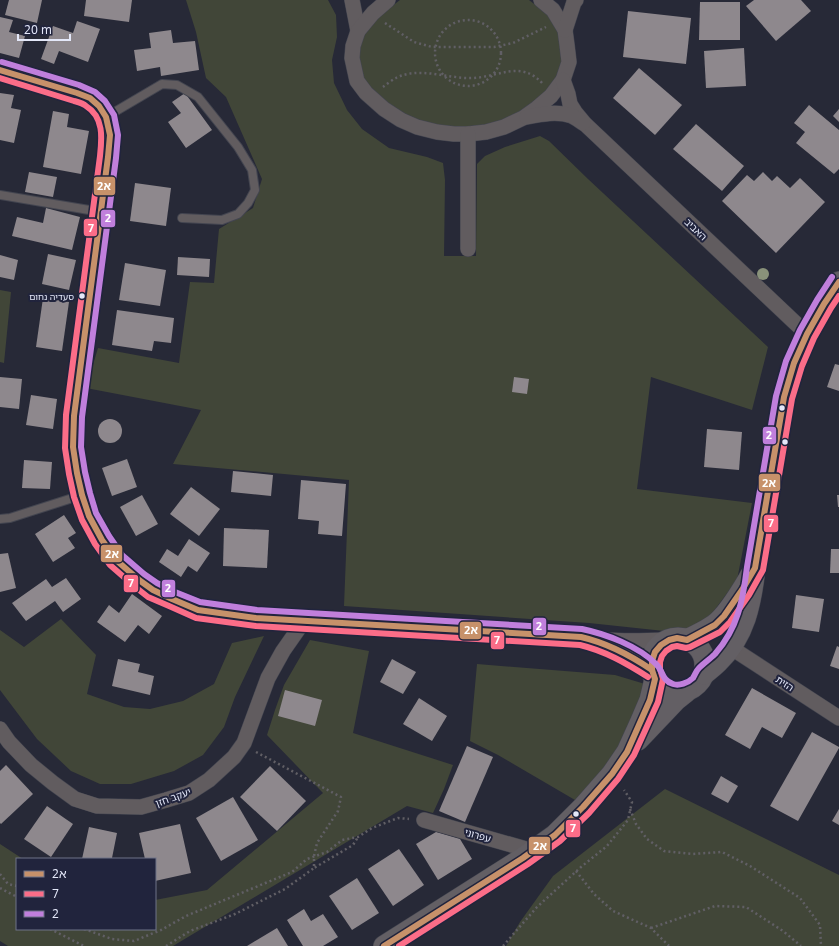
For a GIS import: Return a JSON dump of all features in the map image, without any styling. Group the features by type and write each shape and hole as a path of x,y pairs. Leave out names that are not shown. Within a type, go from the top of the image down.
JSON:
{"street":[{"path":"352,0 358,31"},
{"path":"388,0 373,12 358,31 353,46 352,58 356,81 366,93 384,109 401,120 417,127 454,134 486,132 504,127 523,118 552,96 563,80 569,62 565,30 553,10 541,0"},
{"path":"565,30 576,0"},
{"path":"0,70 90,98 99,106 106,117 110,135 108,157 74,416 73,447 76,473 89,516 98,534 116,560 153,590 198,610 256,618 581,637 595,640 620,650 638,660 653,674 661,686 668,691 686,692"},
{"name":"האביב","path":"563,80 570,104 586,124 807,334"},
{"name":"האביב","path":"523,118 546,113 559,113 572,116 586,124"},
{"path":"468,134 468,249"},
{"path":"704,674 719,661 730,647 738,636 744,623 752,595 755,568 784,396 794,363 807,334 824,304 839,282"},
{"path":"627,752 650,700 653,674 652,661 655,652 661,645 703,632 715,624 724,616 755,568"},
{"name":"יעקב חזן","path":"0,729 9,742 31,765 75,799 98,806 141,807 189,793 209,780 234,757 244,743 268,678 283,650 304,621"},
{"path":"384,946 523,858 555,835 583,807 612,774 627,752 676,700 700,682 704,674 706,666 704,657 694,644 678,640 595,640"},
{"name":"הזית","path":"730,647 839,718"},
{"name":"עפרוני","path":"424,820 533,851"}],"lane":[{"path":"106,117 162,84 177,85 198,97 238,147 252,170 255,190 248,203 238,214 222,220 182,218"},
{"path":"0,195 101,212"},
{"path":"0,519 10,518 82,495"}],"path":[{"path":"380,19 414,42 432,47 500,46 513,43 550,24"},
{"path":"471,20 482,23 492,30 498,39 500,46 500,62 492,76 478,84 467,86 451,81 444,75 437,64 435,57 436,45 441,35 449,26 459,22 471,20"},
{"path":"378,90 397,78 412,74 425,73 460,78 472,78 492,76 519,70 536,76 546,88"},
{"path":"242,745 341,797 338,811 317,843 314,856 314,868"},
{"path":"503,946 537,906 607,846 628,820 632,802 612,774"},
{"path":"630,809 636,824 647,840 664,851 692,854 722,852 750,866 800,898 820,925 821,946"},
{"path":"87,930 112,939 134,941 161,930 186,916 292,872 307,858 327,852 342,840 358,837 372,828 398,818 424,820"},
{"path":"166,946 190,931 234,914 284,889 314,868 353,845 358,837"},
{"path":"576,871 594,894 613,911 650,928 669,946"},
{"path":"0,874 8,884 16,886"},
{"path":"0,888 16,896"},
{"path":"650,928 715,906 746,907 783,931 801,946"},
{"path":"52,930 84,946"}],"green space":[{"path":"186,0 328,0 336,15 337,37 332,60 334,83 347,110 362,129 389,148 427,157 443,163 445,180 444,256 476,256 477,164 485,156 505,147 540,136 549,141 768,347 752,410 651,377 637,489 752,503 737,580 707,620 683,633 589,623 344,606 349,480 173,464 201,410 86,388 98,348 179,363 190,282 214,283 219,229 253,208 262,179 226,97 206,78 196,32"},
{"path":"400,0 529,0 548,15 558,33 562,61 557,77 546,91 520,112 502,120 485,125 454,127 438,125 419,120 404,113 388,103 371,88 363,78 359,58 360,47 364,35 378,17"},
{"path":"0,290 11,292 4,363 0,362"},
{"path":"61,619 96,655 87,694 124,707 150,709 183,701 214,684 232,643 264,636 235,697 224,727 203,755 174,771 131,784 100,784 71,771 37,739 0,690 0,630 24,647"},
{"path":"310,640 369,651 353,733 453,765 433,813 407,806 173,946 8,946 0,941 0,844 21,858 16,858 16,930 156,930 156,900 207,890 323,793 267,735 284,685"},
{"path":"477,664 615,675 645,684 622,750 575,800 498,755 470,741"},
{"path":"665,789 839,875 839,946 506,946 520,922 553,876"}],"building":[{"path":"9,0 42,0 37,23 5,15"},
{"path":"86,0 132,0 129,22 84,16"},
{"path":"754,0 801,0 811,11 776,41 746,6"},
{"path":"700,2 740,2 740,40 699,40"},
{"path":"628,11 691,18 686,64 623,57"},
{"path":"0,17 13,20 9,32 25,36 19,58 0,53"},
{"path":"77,21 100,29 88,62 59,51 54,64 41,59 53,26 73,33"},
{"path":"171,30 173,43 195,41 199,70 161,76 160,67 137,71 134,50 151,48 149,33"},
{"path":"744,48 746,86 706,88 704,51"},
{"path":"639,68 682,105 655,135 613,98"},
{"path":"0,93 14,95 11,108 21,110 14,143 0,140"},
{"path":"185,93 212,130 186,148 168,122 181,113 172,102"},
{"path":"809,105 839,130 839,169 834,174 796,143 805,132 794,123"},
{"path":"839,109 839,122 833,116"},
{"path":"53,111 69,114 67,127 89,131 81,174 43,167"},
{"path":"696,124 744,166 722,191 673,149"},
{"path":"29,172 57,177 53,197 25,192"},
{"path":"763,172 772,181 777,176 790,188 800,178 825,202 776,253 722,201 747,175 754,181"},
{"path":"135,183 171,188 166,226 130,221"},
{"path":"46,208 80,217 72,250 12,236 17,217 43,223"},
{"path":"48,254 76,260 69,290 42,284"},
{"path":"0,255 18,260 14,280 0,277"},
{"path":"178,257 210,259 209,277 177,275"},
{"path":"125,263 166,270 160,306 119,300"},
{"path":"43,298 69,302 62,351 36,347"},
{"path":"117,310 174,318 171,343 154,341 152,351 112,345"},
{"path":"835,364 839,365 839,391 827,387"},
{"path":"0,377 22,379 19,409 0,407"},
{"path":"514,377 529,379 527,394 512,392"},
{"path":"31,395 57,399 53,429 26,425"},
{"path":"110,419 115,420 121,426 121,436 115,442 110,443 105,442 99,436 98,431 99,426 105,420"},
{"path":"707,429 742,432 739,470 704,467"},
{"path":"127,459 137,487 112,496 102,468"},
{"path":"24,460 52,462 50,489 22,488"},
{"path":"233,471 273,475 271,496 231,492"},
{"path":"301,480 346,484 342,536 318,534 319,521 298,519"},
{"path":"191,487 220,509 199,536 170,514"},
{"path":"142,495 158,524 136,536 120,507"},
{"path":"837,495 839,495 839,507 838,507"},
{"path":"64,515 76,533 68,538 75,548 53,562 35,534"},
{"path":"224,528 269,530 267,568 223,566"},
{"path":"189,539 210,553 197,572 188,566 181,577 159,562 167,549 178,556"},
{"path":"831,549 839,549 839,573 830,573"},
{"path":"8,553 16,588 0,592 0,554"},
{"path":"66,578 81,599 63,612 55,601 26,621 12,603 46,579 52,587"},
{"path":"132,594 162,616 149,634 138,625 125,642 97,622 109,605 119,613"},
{"path":"796,595 824,599 819,632 792,628"},
{"path":"837,646 839,647 839,669 830,666"},
{"path":"118,659 140,664 138,672 154,676 150,695 112,686"},
{"path":"392,659 416,672 403,694 380,682"},
{"path":"752,688 796,713 782,738 762,727 750,749 725,735"},
{"path":"285,690 322,700 315,726 278,716"},
{"path":"419,698 447,716 432,741 403,724"},
{"path":"812,732 839,748 798,821 770,806"},
{"path":"467,746 493,757 465,822 439,811"},
{"path":"6,765 33,794 1,824 0,771"},
{"path":"270,766 306,801 277,831 240,797"},
{"path":"721,776 738,786 728,803 711,794"},
{"path":"233,797 258,840 221,861 196,818"},
{"path":"47,806 73,824 51,857 24,839"},
{"path":"839,809 839,825 832,821"},
{"path":"180,824 191,873 156,881 156,858 145,858 139,833"},
{"path":"89,827 117,833 112,858 82,858"},
{"path":"436,832 460,839 472,859 438,880 416,844"},
{"path":"399,849 424,885 393,906 368,869"},
{"path":"357,878 379,913 352,930 329,896"},
{"path":"304,909 311,921 323,914 338,937 323,946 303,946 287,920"},
{"path":"277,928 288,946 247,946"}],"transit line":[{"name":"2","path":"2,62 79,85 95,92 105,101 114,115 118,135 116,158 82,417 81,447 85,472 96,513 122,555 157,583 200,602 257,610 582,629 601,634 631,646 656,664 666,680 673,684 678,685 689,681 693,678 697,670 715,654 723,644 738,613 744,591 776,396 786,361 800,330 832,277"},
{"name":"2א","path":"0,70 90,98 99,106 106,117 110,135 108,157 74,416 73,447 82,495 89,516 102,540 116,560 153,590 198,610 256,618 581,637 618,650 652,670"},
{"name":"7","path":"0,78 79,102 92,111 99,122 101,135 100,156 66,415 65,448 74,497 82,520 95,544 110,565 148,597 196,618 256,626 580,645 615,658 648,677"},
{"name":"2א","path":"384,946 523,858 555,835 583,807 612,774 627,752 650,700 655,679 652,670 652,661 655,652 661,645 669,640 677,638 687,640 715,625 724,616 742,590 755,568 784,397 794,363 807,334 824,304 839,282"},
{"name":"7","path":"399,946 528,864 560,841 589,813 618,779 634,755 658,702 663,679 660,669 662,656 672,647 690,647 720,632 730,622 749,595 763,570 792,399 802,366 814,338 839,296"}],"place":[{"name":"סעדיה נחום","path":"82,296"}]}
